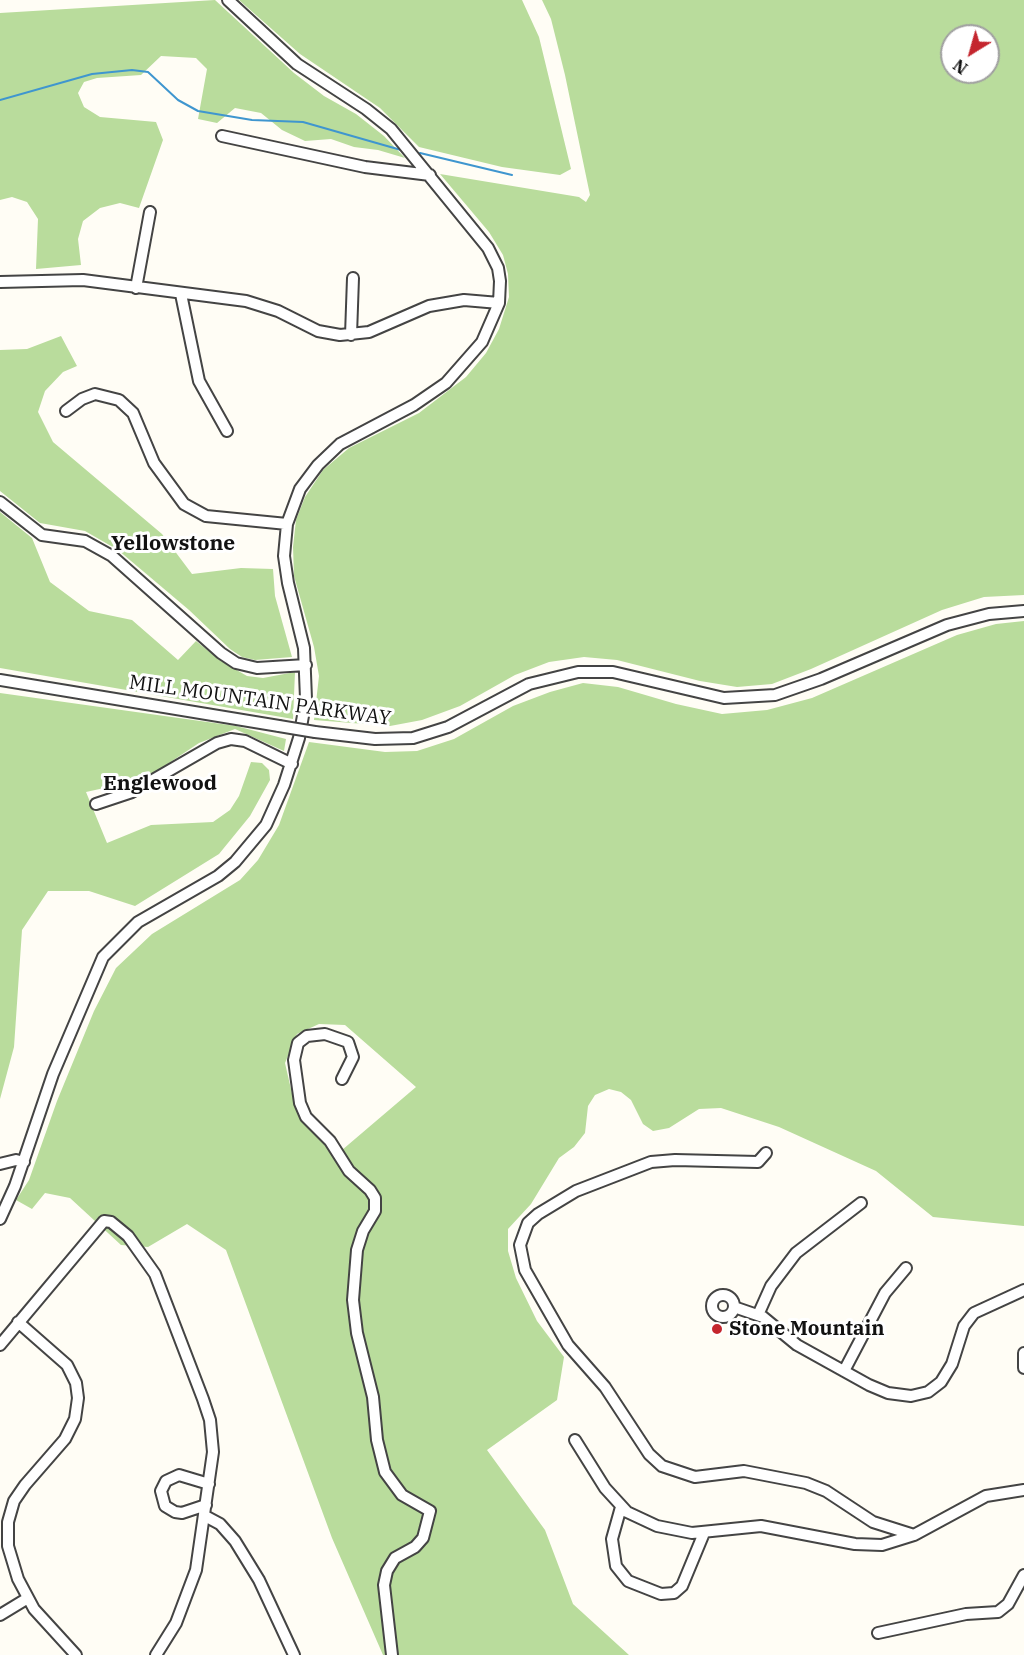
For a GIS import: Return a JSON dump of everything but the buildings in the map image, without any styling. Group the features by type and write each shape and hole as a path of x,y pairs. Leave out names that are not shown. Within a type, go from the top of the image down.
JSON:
{"street":[{"path":"0,1219 24,1162 53,1074 103,957 138,922 218,876 245,853 266,825 292,764 306,699 306,665 285,568 287,524 300,489 318,465 348,439 414,405 446,383 482,342 495,319 499,303 500,281 494,258 430,175 379,118 297,64 228,0"},
{"path":"222,136 365,168 430,175"},
{"path":"136,288 150,212"},
{"path":"351,335 353,278"},
{"path":"0,282 83,280 246,301 278,310 318,331 351,335 382,327 404,315 429,306 464,300 499,303"},
{"path":"181,294 199,381 227,431"},
{"path":"66,411 82,399 95,394 110,396 118,400 133,413 154,463 184,504 206,516 287,524"},
{"path":"0,502 42,535 85,541 112,556 229,659 257,668 306,665"},
{"name":"MILL MOUNTAIN PARKWAY","path":"0,680 315,732 375,740 413,738 448,727 529,684 578,672 614,672 724,698 775,695 835,673 947,625 989,614 1024,611"},
{"path":"96,804 132,792 224,740 245,741 292,764"},
{"path":"342,1079 353,1057 348,1042 325,1034 307,1036 298,1043 294,1060 300,1103 306,1118 330,1141 349,1170 375,1198 375,1211 363,1231 357,1250 353,1300 357,1333 373,1397 377,1440 385,1472 402,1495 430,1511 423,1538 415,1547 395,1558 387,1571 384,1585 392,1655"},
{"path":"766,1153 758,1162 675,1160 651,1162 576,1191 538,1214 528,1223 520,1245 525,1270 568,1345 604,1387 649,1454 662,1466 694,1477 744,1471 806,1483 826,1491 873,1522 914,1534"},
{"path":"0,1164 16,1160 24,1162"},
{"path":"759,1315 774,1281 796,1253 861,1203"},
{"path":"0,1345 101,1222 108,1221 136,1245 155,1274 210,1420 213,1452 206,1510 190,1589 176,1623 156,1655"},
{"path":"844,1371 885,1293 906,1268"},
{"path":"734,1307 759,1315 797,1345 844,1371 888,1393 911,1396 928,1392 947,1374 964,1326 974,1313 1024,1290"},
{"path":"18,1322 67,1365 76,1383 78,1398 75,1419 68,1434 20,1491 9,1515 8,1546 28,1598 41,1618 76,1655"},
{"path":"1024,1353 1024,1368"},
{"path":"575,1440 605,1488 621,1507 640,1520 657,1526 704,1533 762,1526 868,1546 894,1542 914,1534 986,1496 1024,1490"},
{"path":"206,1510 175,1512 165,1506 161,1491 166,1481 179,1475 209,1484"},
{"path":"621,1507 612,1539 616,1566 628,1581 661,1594 674,1593 682,1586 704,1533"},
{"path":"206,1510 235,1541 259,1580 294,1655"},
{"path":"878,1633 966,1614 998,1612 1008,1604 1024,1575"},
{"path":"0,1615 28,1598"}],"green space":[{"path":"215,0 294,73 324,96 356,114 384,136 405,158 378,150 354,147 331,139 305,141 282,130 261,113 235,108 217,123 198,119 207,69 196,58 161,56 141,75 97,78 84,82 78,93 84,107 100,117 156,122 163,140 139,208 120,203 100,208 83,221 78,239 81,265 36,269 38,219 27,202 12,197 0,200 0,13"},
{"path":"239,0 522,0 539,37 571,169 560,175 502,167 419,147 380,108 300,54"},
{"path":"542,0 1024,0 1024,595 984,597 942,610 811,669 772,684 737,687 700,681 617,660 584,657 549,662 515,675 460,706 422,720 390,726 314,720 319,676 314,647 294,576 293,547 296,520 305,497 323,470 349,448 419,413 466,377 486,353 499,329 509,297 508,274 503,255 489,232 440,174 579,197 586,202 590,195 551,19"},
{"path":"61,336 77,366 63,372 45,391 38,412 53,442 162,534 192,574 241,568 273,569 275,596 292,657 255,660 242,657 118,550 85,531 40,523 0,491 0,350 27,349"},
{"path":"0,512 32,538 50,582 89,611 132,620 178,660 196,641 221,661 247,676 263,678 295,672 293,719 0,668"},
{"path":"1024,621 1024,1226 933,1217 876,1171 779,1127 721,1108 699,1109 669,1128 653,1131 643,1124 631,1100 621,1092 609,1089 595,1095 588,1106 585,1133 574,1147 559,1158 531,1204 508,1229 508,1251 516,1278 537,1321 564,1357 557,1400 487,1450 545,1530 573,1604 629,1655 383,1655 332,1538 226,1250 187,1224 148,1247 121,1245 70,1198 45,1193 32,1209 16,1200 29,1180 57,1101 94,1011 116,968 152,934 240,880 258,860 279,825 309,742 385,752 417,751 454,739 513,706 583,683 618,687 676,704 722,714 767,710 812,698 957,635 996,624","holes":["319,1024 345,1025 416,1087 335,1156 293,1098 285,1063 297,1034"]},
{"path":"0,693 236,726 286,739 284,751 235,729 199,743 145,779 86,792 107,843 151,825 213,822 230,810 239,796 251,762 262,763 269,770 270,780 250,816 219,854 135,906 89,891 48,891 22,930 14,1047 0,1099"}],"waterway":[{"path":"0,100 92,74 132,70 148,72 178,100 198,111 252,120 303,122 401,150"},
{"path":"420,153 512,175"}],"place":[{"name":"Stone Mountain","path":"717,1329"}],"district":[{"name":"Yellowstone","path":"173,544"},
{"name":"Englewood","path":"160,784"}]}
